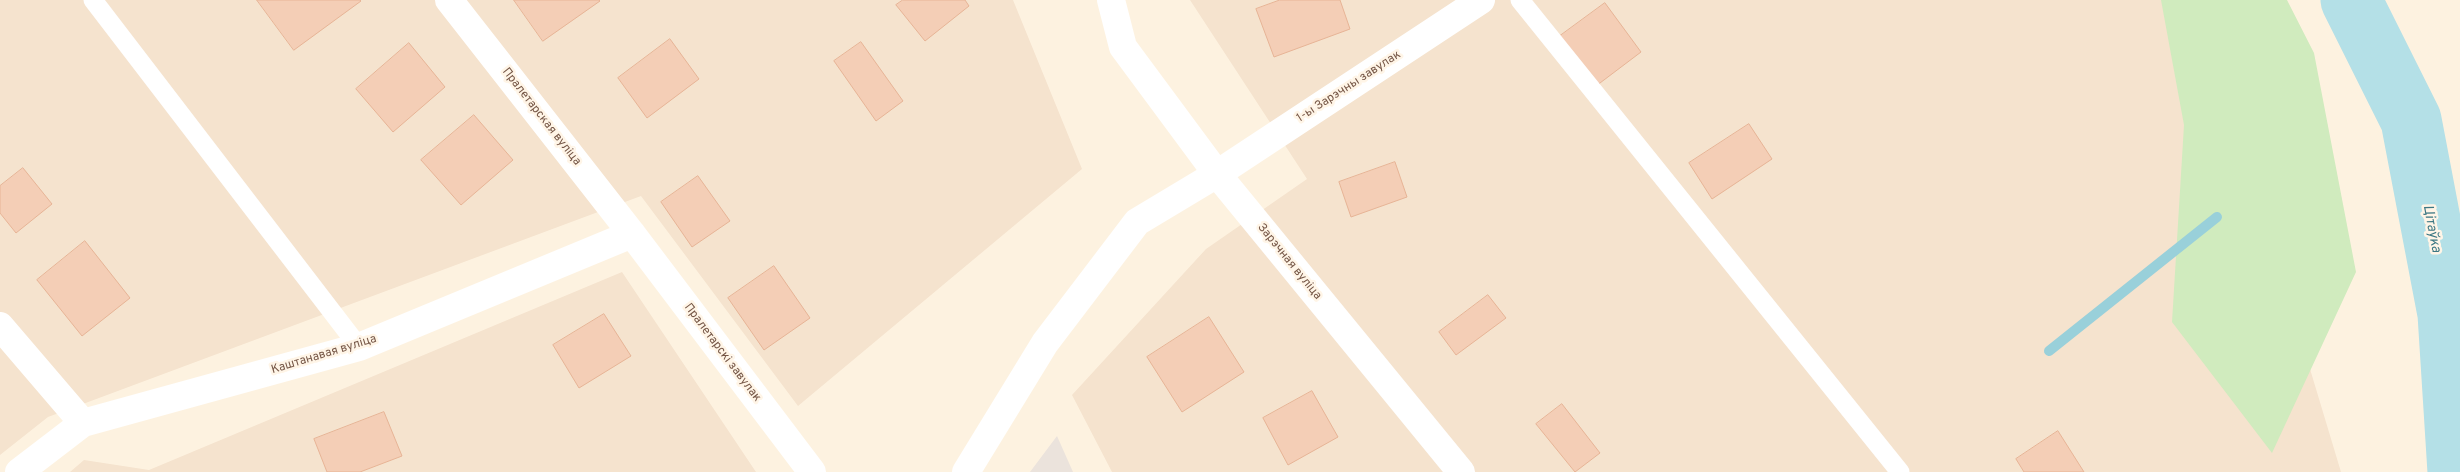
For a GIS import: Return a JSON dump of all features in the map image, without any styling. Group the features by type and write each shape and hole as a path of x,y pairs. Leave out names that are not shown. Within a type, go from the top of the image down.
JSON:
{"street":[{"name":"Пралетарская вуліца","path":"449,0 632,234"},
{"name":"Зарэчная вуліца","path":"1111,0 1123,47 1217,174 1461,472"},
{"name":"1-ы Зарэчны завулак","path":"966,472 1045,343 1137,222 1217,174 1481,0"},
{"name":"Каштанавая вуліца","path":"18,472 83,423 359,347 632,234"},
{"name":"Пралетарскі завулак","path":"632,234 812,472"},
{"path":"0,326 83,423"}],"lane":[{"path":"93,0 359,347"},
{"path":"1520,0 1900,472"}],"shaded area":[{"path":"0,0 1013,0 1082,169 798,406 641,196 48,417 0,455"},
{"path":"1190,0 2199,0 2341,472 1112,472 1072,395 1206,249 1307,179"},
{"path":"622,272 756,472 70,472 84,460 149,470"},
{"path":"1057,436 1073,472 1030,472"}],"green space":[{"path":"2161,0 2287,0 2314,53 2356,272 2272,453 2172,322 2184,125"}],"building":[{"path":"257,0 360,0 361,1 294,50"},
{"path":"514,0 599,0 600,1 543,41"},
{"path":"903,0 965,0 969,6 925,41 896,5"},
{"path":"1280,0 1340,0 1350,29 1274,57 1256,9"},
{"path":"1605,3 1641,52 1596,86 1560,36"},
{"path":"670,39 699,79 647,118 618,78"},
{"path":"861,42 903,101 876,121 834,61"},
{"path":"409,43 445,87 393,132 356,89"},
{"path":"474,115 513,160 461,205 421,160"},
{"path":"1749,124 1772,159 1712,199 1689,163"},
{"path":"1395,162 1407,197 1351,217 1339,182"},
{"path":"23,168 52,204 16,233 0,213 0,186"},
{"path":"698,176 730,221 692,247 661,202"},
{"path":"85,241 130,298 82,336 37,280"},
{"path":"774,266 810,318 764,350 728,298"},
{"path":"1488,295 1506,318 1456,355 1439,332"},
{"path":"604,314 631,356 579,388 553,345"},
{"path":"1209,317 1244,372 1182,412 1147,357"},
{"path":"1312,391 1338,437 1288,465 1263,418"},
{"path":"1562,404 1600,453 1575,472 1536,424"},
{"path":"384,412 402,456 360,472 327,472 314,439"},
{"path":"2058,431 2084,472 2024,472 2016,459"}],"waterway":[{"name":"Цітаўка","path":"2351,0 2411,120 2448,314 2458,472"},
{"path":"2049,351 2217,217"}]}
